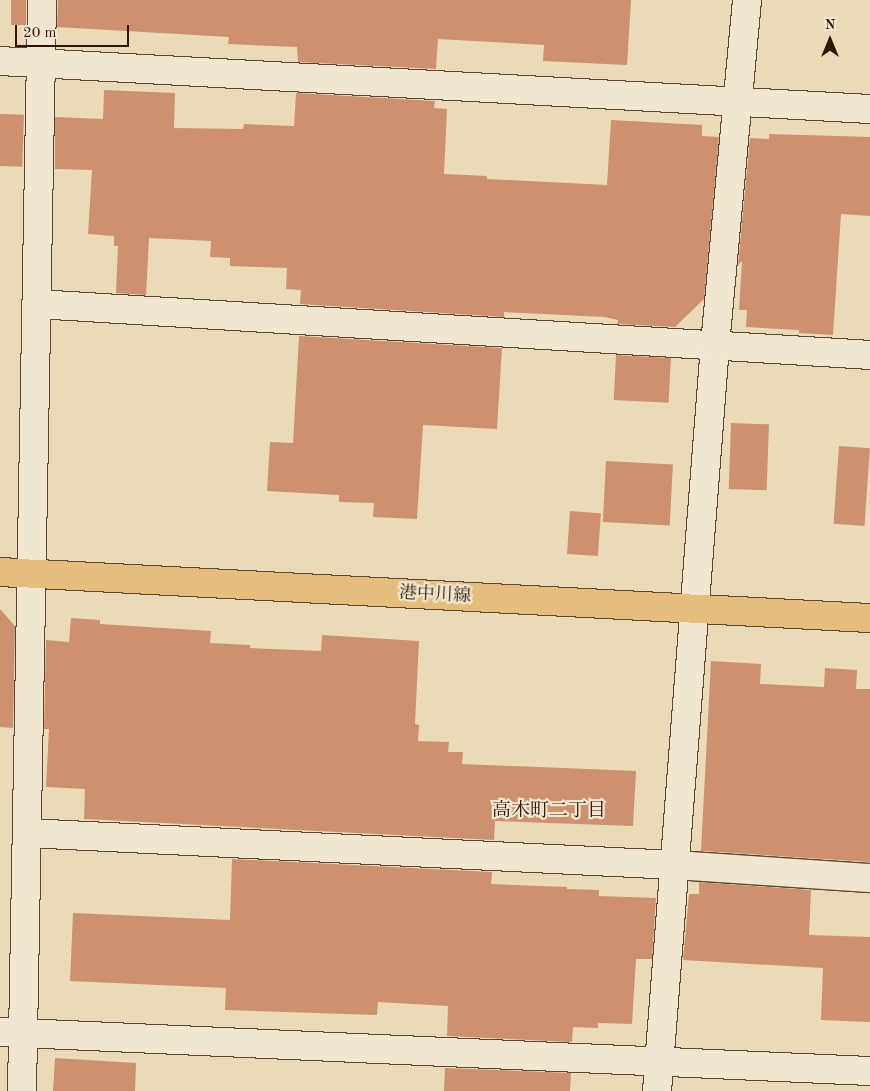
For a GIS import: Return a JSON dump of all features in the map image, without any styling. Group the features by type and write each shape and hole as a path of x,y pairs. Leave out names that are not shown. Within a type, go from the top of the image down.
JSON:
{"main road":[{"name":"港中川線","path":"0,572 870,618"}],"street":[{"path":"22,1091 11,1032 27,833 42,0"},
{"path":"657,1091 714,346 746,0"},
{"path":"0,61 737,100 870,109"},
{"path":"37,304 870,355"},
{"path":"27,833 674,865 870,878"},
{"path":"11,1032 870,1071"}],"building":[{"path":"11,0 26,0 26,25 11,25"},
{"path":"58,0 631,0 627,65 543,61 544,45 438,39 436,69 298,62 297,47 228,44 229,37 57,27"},
{"path":"104,90 175,93 174,128 243,129 244,124 294,126 296,93 435,101 434,108 447,109 444,174 487,176 487,179 607,185 611,120 702,125 702,136 719,137 704,299 675,327 617,324 618,320 604,317 504,312 504,317 300,304 301,290 286,289 287,268 230,266 230,258 210,257 211,241 149,238 146,295 116,293 118,246 114,246 114,236 88,234 92,170 55,169 55,117 103,119"},
{"path":"0,114 24,115 22,167 0,166"},
{"path":"769,134 870,137 870,216 841,214 833,335 799,333 799,330 746,327 747,310 739,310 742,261 738,265 750,138 769,139"},
{"path":"299,336 502,348 497,429 423,425 417,519 373,517 374,503 339,502 339,495 267,491 270,442 293,443"},
{"path":"616,355 671,358 669,403 614,400"},
{"path":"731,423 769,424 767,490 729,489"},
{"path":"839,446 870,448 864,526 834,524"},
{"path":"606,461 673,465 670,525 603,522"},
{"path":"570,511 601,513 598,556 567,554"},
{"path":"0,609 15,626 13,728 0,727"},
{"path":"71,618 100,620 100,624 211,631 210,643 250,645 250,648 321,651 322,635 419,641 415,724 419,725 418,741 449,742 448,752 463,752 462,764 636,771 633,826 495,821 494,840 84,819 85,789 46,787 49,729 44,729 46,640 69,642"},
{"path":"711,661 761,664 760,684 824,687 825,668 857,670 856,689 870,689 870,862 701,851"},
{"path":"232,859 492,872 491,884 567,887 567,889 599,890 599,896 656,898 652,959 636,959 632,1024 598,1023 598,1028 573,1027 572,1042 447,1036 448,1006 378,1002 377,1015 225,1010 226,988 70,981 73,913 230,920"},
{"path":"699,882 811,890 809,935 870,937 870,1022 821,1020 823,968 683,960 689,894 699,894"},
{"path":"55,1058 136,1063 135,1091 53,1091"},
{"path":"445,1068 571,1073 570,1091 444,1091"}],"district":[{"name":"高木町二丁目","path":"549,812"}]}
